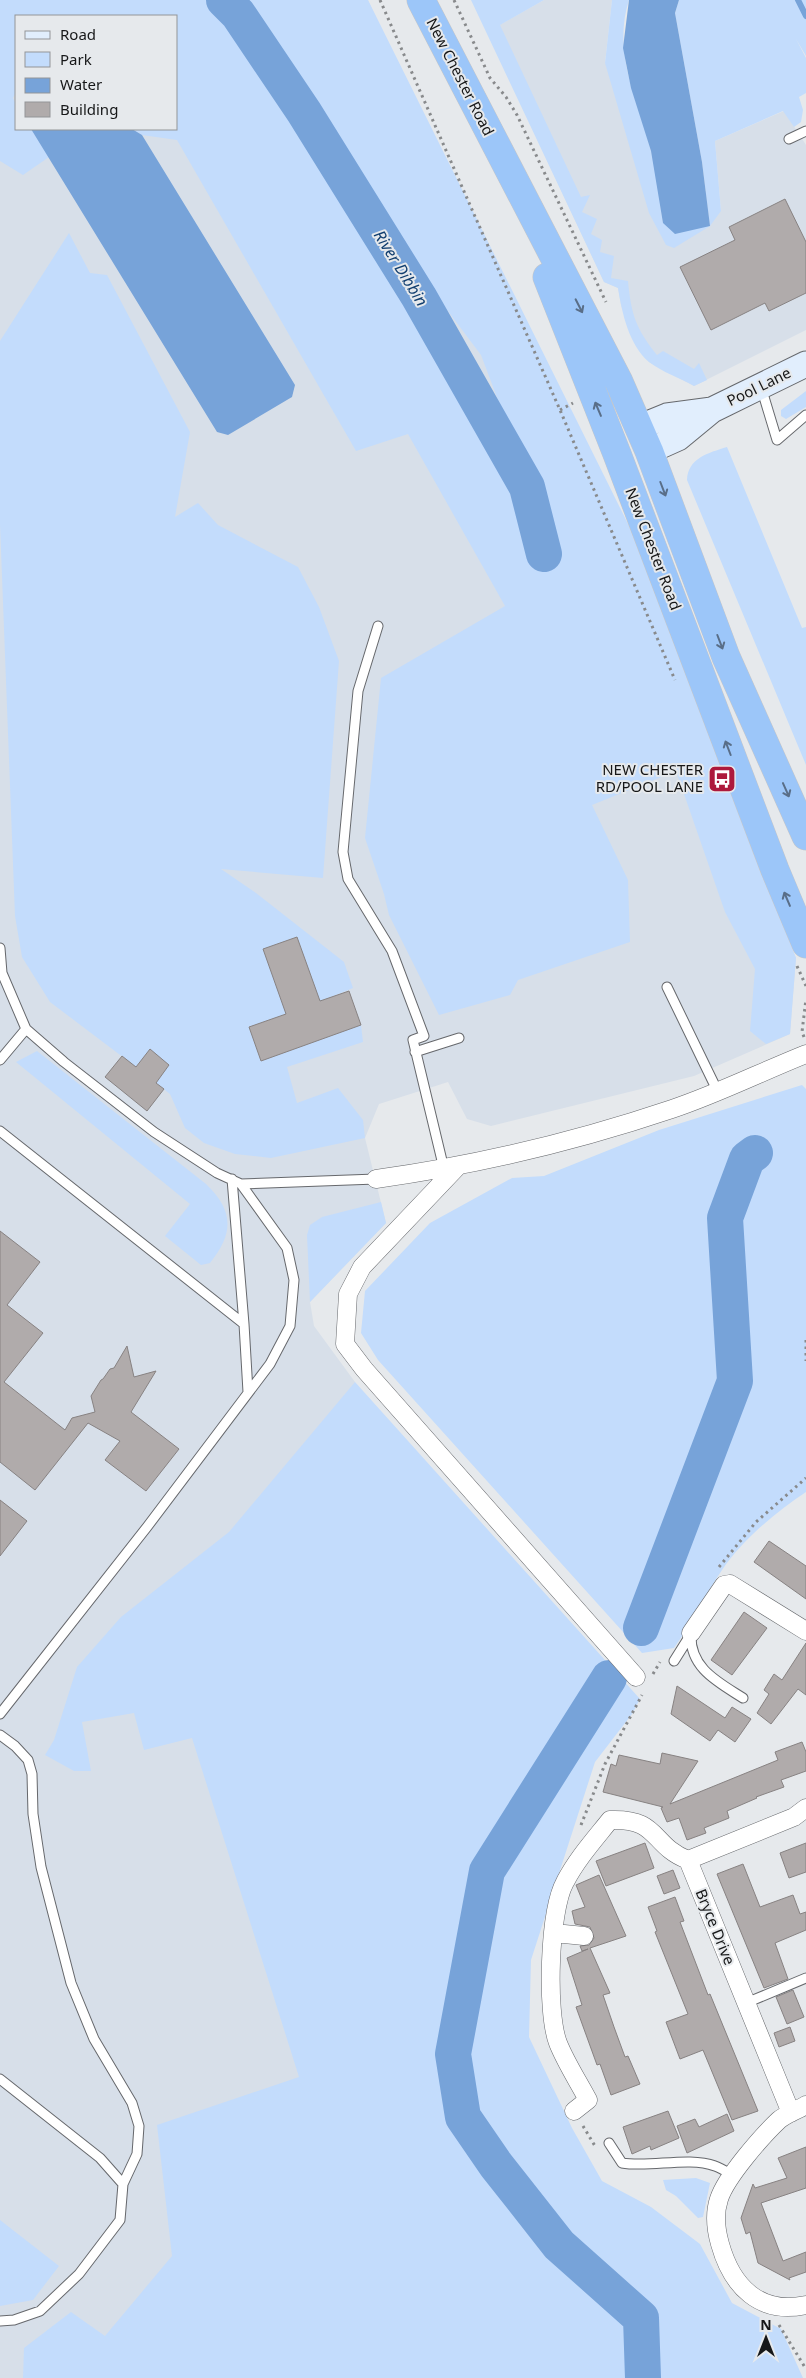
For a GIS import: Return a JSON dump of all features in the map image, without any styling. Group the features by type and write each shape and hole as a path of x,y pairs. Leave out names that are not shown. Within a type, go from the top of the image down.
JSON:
{"highway":[{"name":"New Chester Road","path":"420,0 644,439 726,657 806,836"},
{"name":"New Chester Road","path":"500,154 592,395 617,454 768,851 800,951"},
{"path":"617,454 644,439"}],"street":[{"name":"Pool Lane","path":"644,439 678,438 712,410 806,364"},
{"path":"376,1179 451,1168 554,1146 674,1108 806,1054"},
{"path":"451,1168 362,1267 348,1294 345,1344 364,1369 644,1681"},
{"path":"691,1634 724,1585 730,1584 806,1631"},
{"path":"574,2111 588,2100 558,2042 552,2015 551,1980 557,1905 564,1883 583,1853 610,1820 627,1820 646,1826 665,1847 688,1860 794,1817 806,1808"},
{"name":"Bryce Drive","path":"688,1860 746,2004 799,2109"},
{"path":"554,1933 584,1936"},
{"path":"799,2109 780,2119 732,2175 718,2199 716,2218 717,2233 724,2258 733,2278 746,2293 776,2306 790,2308 806,2305"}],"lane":[{"path":"789,139 806,131"},
{"path":"761,387 778,440 806,415"},
{"path":"378,626 358,691 343,852 348,879 392,951 424,1036 413,1040 415,1052 451,1168"},
{"path":"0,948 1,973 26,1029 64,1062 154,1132 217,1173 241,1184 287,1248 294,1280 290,1326 270,1364 0,1714"},
{"path":"668,987 717,1090"},
{"path":"0,1060 26,1029"},
{"path":"415,1052 458,1038"},
{"path":"0,1131 244,1324"},
{"path":"232,1179 248,1392"},
{"path":"241,1184 376,1179"},
{"path":"674,1661 691,1634"},
{"path":"691,1634 690,1641 701,1668 744,1698"},
{"path":"0,1734 28,1760 32,1774 33,1814 41,1867 71,1983 94,2039 132,2103 139,2126 137,2154 123,2184 120,2220 79,2274 40,2311 14,2320 0,2321"},
{"path":"746,2004 806,1978"},
{"path":"0,2079 100,2158 123,2184"},
{"path":"610,2143 622,2163 641,2165 700,2163 715,2166 732,2175"}],"path":[{"path":"380,0 564,419 677,684"},
{"path":"454,0 490,78 506,97 517,115 610,311"},
{"path":"800,951 806,986"},
{"path":"806,999 802,1032 806,1042"},
{"path":"806,1340 806,1361"},
{"path":"715,1574 756,1522 806,1478"},
{"path":"579,1828 605,1764 644,1681 660,1661"},
{"path":"574,2111 600,2154"},
{"path":"776,2306 778,2324 806,2369"}],"shaded area":[{"path":"0,0 368,0 796,958 790,1034 694,1076 491,1126 467,1119 448,1082 379,1104 365,1138 386,1223 310,1302 314,1326 355,1382 339,1978 559,2378 0,2378"},
{"path":"544,0 612,0 605,63 721,211 715,141 784,111 806,145 806,330 694,386 649,362 635,344 621,305 618,288 604,282 487,32"}],"green space":[{"path":"0,0 206,0 232,22 317,157 315,164 411,303 512,481 535,555 550,516 515,445 481,355 420,274 321,110 242,0 368,0 635,538 796,958 790,1034 766,1044 750,1031 755,969 725,912 676,771 592,805 628,880 630,942 518,980 510,995 439,1015 389,915 365,838 381,678 505,606 408,434 356,451 177,140 142,135 134,130 178,130 178,15 15,15 15,94 13,98 15,102 15,130 32,130 49,157 23,175 0,161"},
{"path":"471,0 544,0 500,25 581,197 590,195 582,212 597,219 591,234 602,240 600,252 614,256 611,278 628,281 633,312 639,329 657,355 663,351 694,369 699,363 707,380 694,386 654,366 636,347 624,318 618,288 604,282"},
{"path":"612,0 629,0 623,38 625,57 653,160 663,223 710,226 674,248 666,245 649,213 605,63"},
{"path":"679,0 806,0 806,56 796,39 806,58 806,93 799,97 803,110 801,122 794,127 783,111 715,141 721,211 710,226 702,162 675,13"},
{"path":"69,233 90,273 107,275 190,432 175,517 198,503 218,525 298,567 319,607 339,661 323,878 221,869 256,893 344,962 353,988 309,1006 315,988 297,937 264,949 291,1012 249,1027 261,1061 361,1025 363,1042 287,1067 297,1103 338,1088 363,1120 365,1138 271,1158 235,1154 204,1143 185,1128 170,1094 156,1083 169,1065 150,1050 136,1067 50,1002 22,957 15,916 0,524 0,341"},
{"path":"806,391 806,407 786,419 781,416 781,410"},
{"path":"727,447 802,628 806,627 806,765 687,480 688,473 695,461 706,454"},
{"path":"37,1051 206,1184 215,1194 226,1213 227,1232 218,1252 210,1263 201,1265 165,1236 190,1204 16,1062"},
{"path":"802,1085 806,1089 806,1492 761,1527 730,1559 674,1648 642,1653 378,1360 361,1333 365,1291 430,1223 512,1178 544,1176 659,1130"},
{"path":"381,1202 386,1223 310,1302 307,1235 310,1225 322,1217"},
{"path":"355,1382 640,1699 632,1714 595,1762 531,1960 529,2037 572,2128 602,2181 651,2207 700,2244 732,2303 781,2329 803,2378 23,2378 24,2348 71,2312 105,2336 172,2256 157,2125 299,2077 192,1738 144,1750 134,1713 82,1722 91,1771 74,1771 45,1755 54,1740 77,1667 121,1617 229,1532"},
{"path":"696,2178 710,2183 703,2217 698,2218 676,2196 666,2190 663,2180"},
{"path":"0,2220 59,2266 33,2300 0,2306"}],"water":[{"path":"629,0 679,0 675,13 702,162 710,226 675,234 663,223 651,151 631,88 623,48"},
{"path":"32,130 134,130 142,135 295,385 292,397 228,435 217,432"}],"building":[{"path":"785,199 806,242 806,293 769,311 765,303 711,330 680,267 735,240 729,227"},
{"path":"297,937 320,1001 349,991 361,1025 261,1061 249,1027 286,1014 263,949"},
{"path":"150,1049 169,1065 156,1083 164,1089 147,1111 105,1077 122,1056 136,1067"},
{"path":"0,1231 40,1262 7,1305 43,1333 4,1382 65,1430 72,1418 95,1412 91,1396 110,1369 114,1368 127,1346 134,1377 156,1371 131,1412 179,1449 146,1491 105,1460 120,1441 88,1423 35,1490 0,1462"},
{"path":"0,1500 27,1521 0,1556"},
{"path":"769,1541 806,1566 806,1599 754,1562"},
{"path":"744,1612 767,1628 732,1675 711,1660"},
{"path":"806,1643 806,1695 798,1689 771,1724 757,1713 769,1694 764,1690 774,1674 782,1680"},
{"path":"677,1686 725,1718 732,1707 751,1719 735,1742 718,1730 710,1741 671,1714"},
{"path":"802,1742 806,1752 806,1771 781,1780 784,1787 756,1797 727,1811 729,1818 704,1828 706,1833 687,1840 679,1818 667,1822 661,1808 663,1807 603,1792 611,1764 616,1766 619,1755 660,1764 662,1753 698,1761 670,1804 778,1760 775,1752"},
{"path":"645,1843 654,1868 606,1886 596,1861"},
{"path":"806,1843 806,1872 789,1878 780,1853"},
{"path":"743,1864 760,1907 793,1895 800,1914 806,1912 806,1930 775,1943 788,1979 764,1988 717,1874"},
{"path":"673,1870 680,1888 664,1894 657,1876"},
{"path":"599,1875 626,1936 590,1948 610,1993 603,1995 625,2057 628,2056 640,2084 611,2095 600,2064 597,2065 576,2007 582,2005 567,1958 588,1949 582,1951 580,1946 589,1945 594,1938 590,1927 575,1924 572,1911 585,1907 576,1885"},
{"path":"675,1897 684,1921 680,1922 708,1995 710,1994 758,2111 732,2120 703,2050 680,2059 666,2022 688,2014 655,1932 657,1931 648,1907"},
{"path":"793,1990 804,2017 787,2024 776,1997"},
{"path":"790,2027 795,2041 779,2047 774,2033"},
{"path":"668,2111 679,2138 651,2150 650,2146 632,2154 623,2127"},
{"path":"727,2114 734,2131 687,2153 677,2126 695,2119 699,2127"},
{"path":"806,2147 806,2188 761,2203 783,2261 806,2252 806,2272 789,2278 790,2280 758,2263 750,2232 746,2234 741,2218 753,2184 755,2188 787,2178 778,2158"}],"waterway":[{"name":"River Dibbin","path":"224,0 238,14 304,112 419,297 527,487 544,554"},
{"path":"798,0 806,16"},
{"path":"641,1628 735,1381 725,1218 747,1159 755,1153"},
{"path":"609,1678 487,1871 453,2054 463,2117 496,2165 559,2245 641,2318 643,2378"}],"place":[{"name":"NEW CHESTER RD/POOL LANE","path":"722,779"}]}
